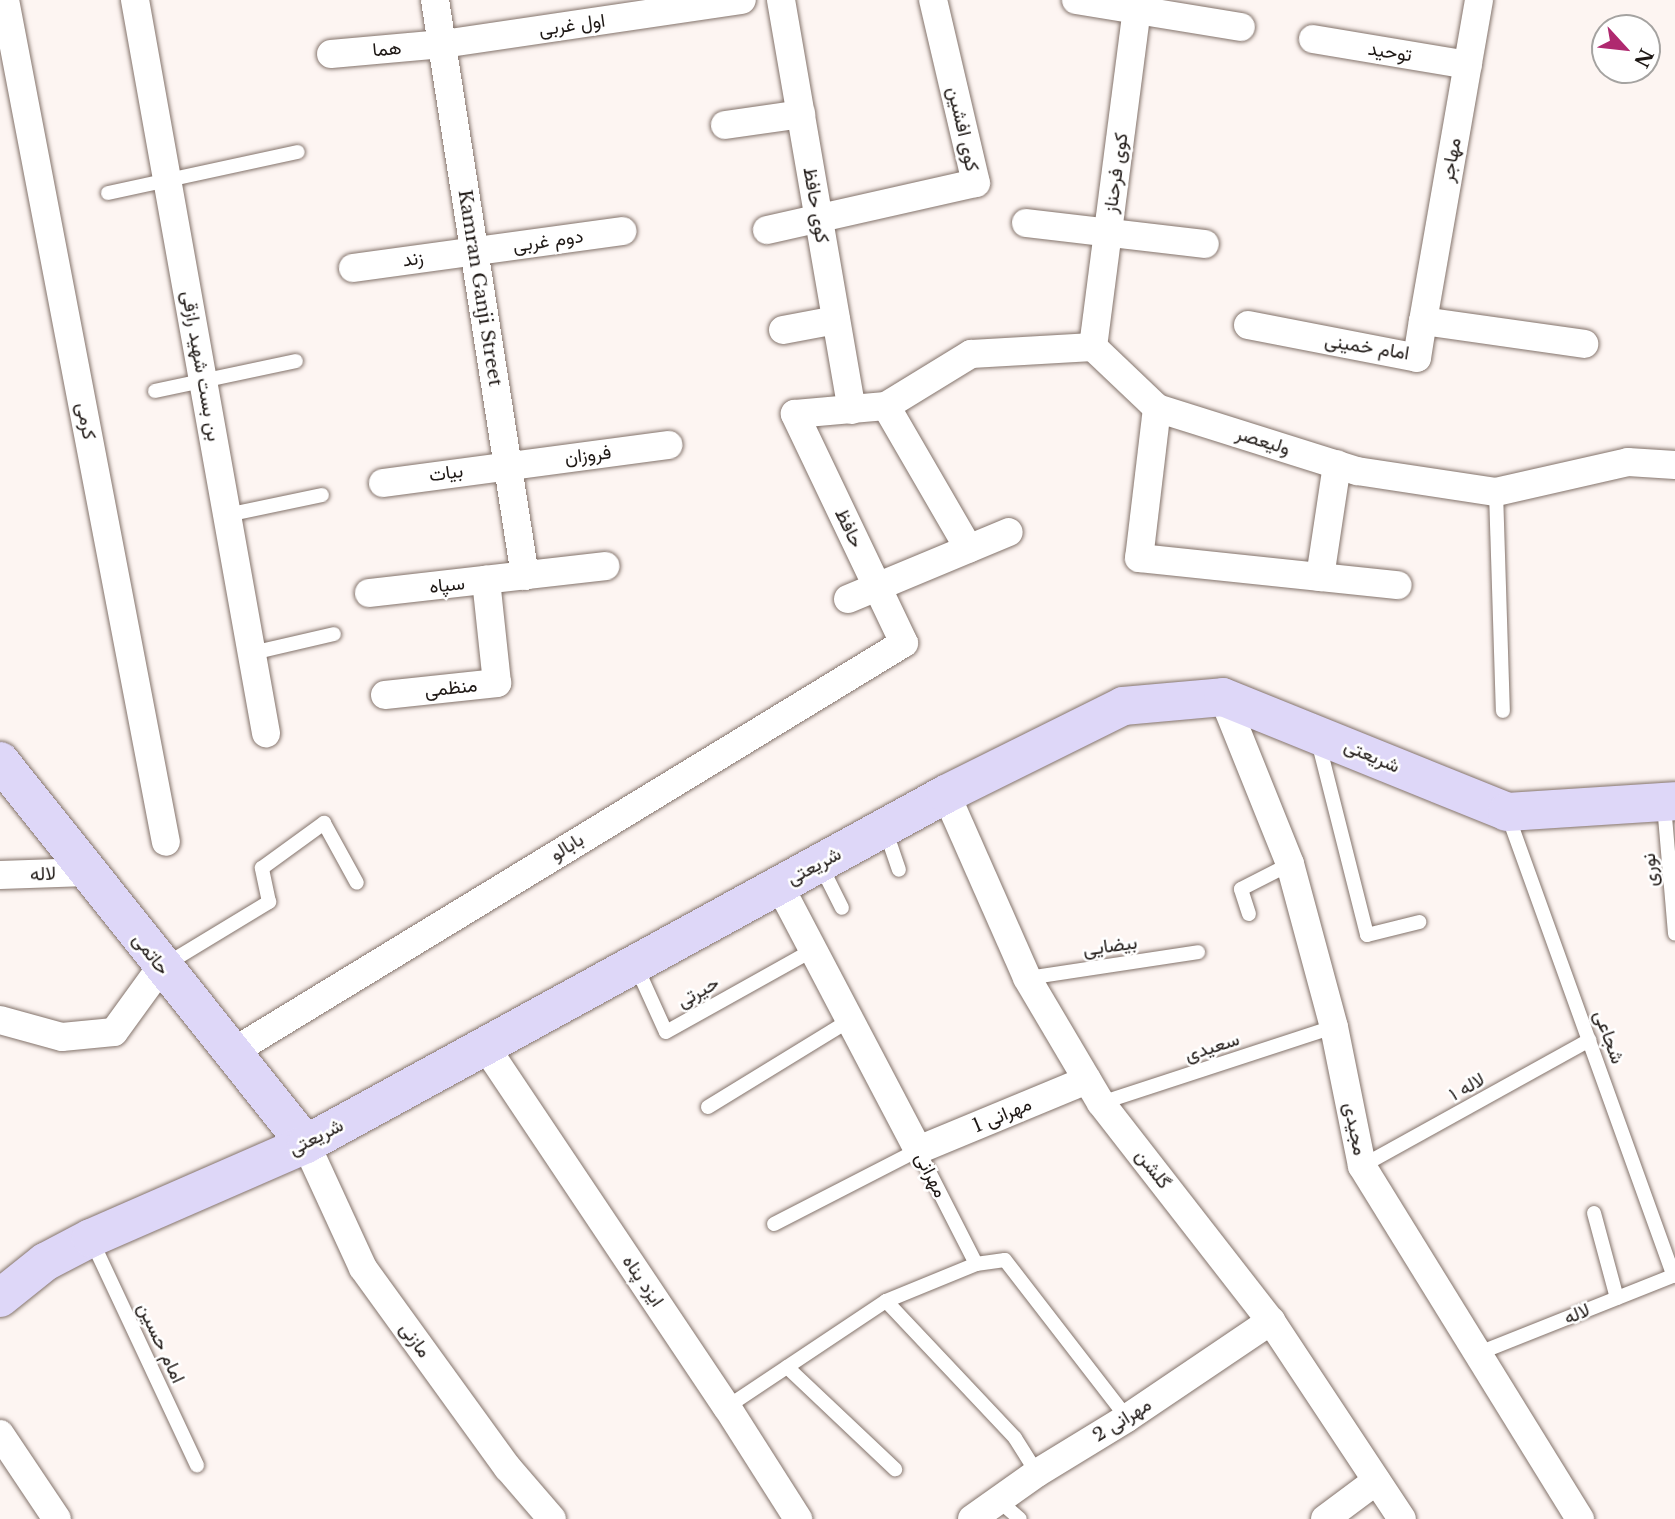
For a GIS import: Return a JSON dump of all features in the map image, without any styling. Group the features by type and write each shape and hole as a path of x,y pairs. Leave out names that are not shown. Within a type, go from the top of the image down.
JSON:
{"street":[{"name":"کرمی","path":"5,0 166,842"},
{"name":"بن بست شهید رازقی","path":"135,0 266,733"},
{"name":"Kamran Ganji Street","path":"435,0 525,576"},
{"name":"اول غربی","path":"443,44 743,0"},
{"name":"کوی حافظ","path":"781,0 852,410"},
{"name":"کوی افشین","path":"819,220 976,183 933,0"},
{"path":"1076,0 1138,5 1241,27"},
{"name":"مهاجر","path":"1423,321 1479,0"},
{"name":"کوی فرحناز","path":"1093,346 1138,5"},
{"name":"توحید","path":"1313,39 1468,65"},
{"name":"هما","path":"331,54 443,44"},
{"path":"724,125 801,114"},
{"path":"768,230 819,220"},
{"path":"1026,223 1205,244"},
{"name":"دوم غربی","path":"473,251 622,230"},
{"name":"زند","path":"353,268 473,251"},
{"path":"783,330 836,320"},
{"name":"امام خمینی","path":"1248,325 1416,358 1423,321 1584,344"},
{"path":"852,410 886,406 971,354 1093,346"},
{"name":"ولیعصر","path":"1093,346 1157,408 1357,471 1496,492 1628,462 1675,465"},
{"path":"886,406 970,549"},
{"path":"1157,408 1139,558 1398,585"},
{"name":"حافظ","path":"852,410 795,414 904,643"},
{"name":"فروزان","path":"509,464 668,445"},
{"name":"بیات","path":"383,483 509,464"},
{"path":"1320,577 1337,464"},
{"path":"848,599 878,589 1009,532"},
{"name":"سپاه","path":"369,593 605,566"},
{"name":"منظمی","path":"385,695 497,683 486,580"},
{"name":"بابالو","path":"231,1053 904,643"},
{"name":"شریعتی","path":"2,1290 90,1238 306,1144 884,827 1123,706 1223,697 1507,812 1670,802"},
{"name":"مجیدی","path":"1223,697 1290,864 1334,1027 1362,1166 1580,1519"},
{"name":"حاتمی","path":"0,761 161,967 306,1144"},
{"name":"گلشن","path":"946,794 1027,978 1094,1091 1271,1321 1402,1519"},
{"name":"لاله","path":"0,875 87,872"},
{"name":"مهرانی","path":"779,885 918,1150"},
{"path":"0,1020 62,1037 114,1032 161,967"},
{"name":"ایزد پناه","path":"485,1046 727,1407 798,1519"},
{"name":"مهرانی 1","path":"918,1150 1094,1091"},
{"name":"مازنی","path":"306,1144 363,1268 508,1468 552,1519"},
{"name":"مهرانی 2","path":"972,1519 1037,1472 1127,1418 1271,1321"},
{"path":"0,1434 57,1519"},
{"path":"1325,1519 1376,1482"}],"lane":[{"path":"108,193 298,152"},
{"path":"155,391 296,361"},
{"path":"1496,492 1503,711"},
{"path":"227,515 322,495"},
{"path":"252,653 334,634"},
{"path":"1316,733 1367,936 1419,922"},
{"name":"نوری","path":"1670,802 1675,934"},
{"name":"شجاعی","path":"1507,812 1675,1275"},
{"path":"161,967 269,902 262,868 324,823 357,883"},
{"path":"884,827 899,870"},
{"path":"820,863 842,908"},
{"path":"1249,914 1241,889 1290,864"},
{"name":"حیرتی","path":"635,964 666,1032 813,950"},
{"name":"بیضایی","path":"1027,978 1198,952"},
{"path":"708,1107 850,1020"},
{"name":"سعیدی","path":"1094,1091 1334,1027"},
{"name":"لاله ۱","path":"1362,1166 1589,1041"},
{"path":"774,1224 918,1150"},
{"name":"مهرانی","path":"918,1150 975,1264"},
{"path":"1594,1213 1617,1298"},
{"name":"امام حسین","path":"90,1238 197,1465"},
{"path":"727,1407 886,1301 975,1264 1004,1260 1127,1418"},
{"name":"لاله","path":"1479,1353 1675,1275"},
{"path":"886,1301 1016,1438 1037,1472"},
{"path":"787,1367 895,1469"},
{"path":"997,1499 1020,1519"}]}
